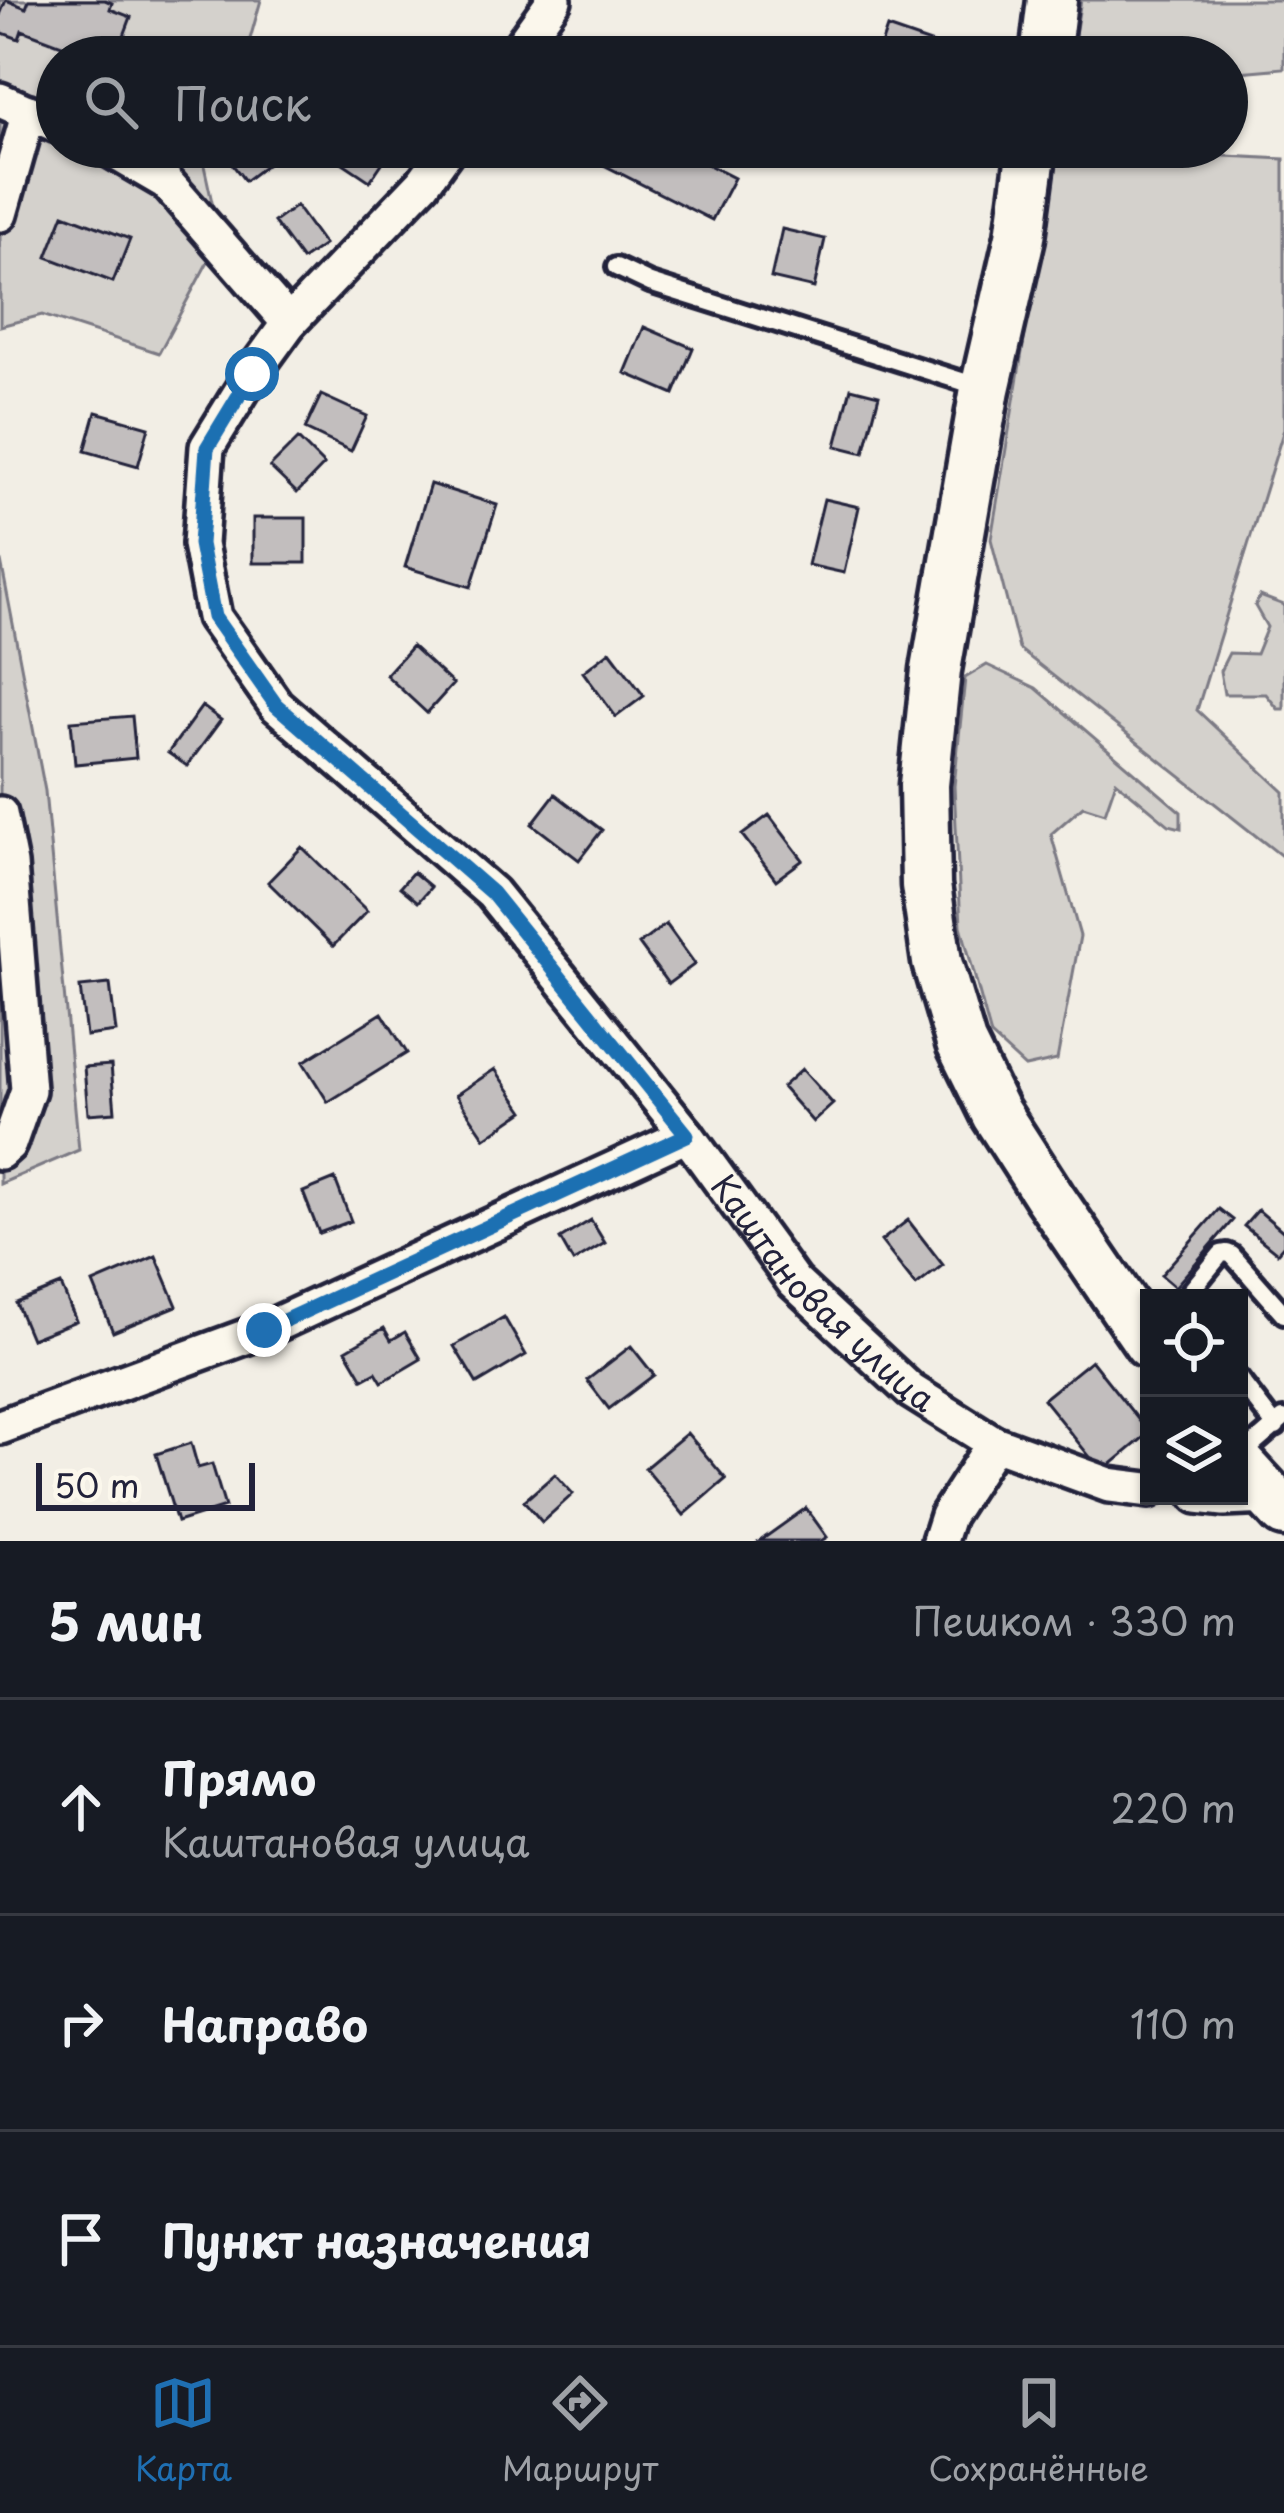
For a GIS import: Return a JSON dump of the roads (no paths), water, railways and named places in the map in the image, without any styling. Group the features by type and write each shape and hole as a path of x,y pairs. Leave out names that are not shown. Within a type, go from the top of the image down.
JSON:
{"main road":[{"path":"1048,36 1052,0"},
{"path":"1029,168 936,670 924,784 926,886 937,962 962,1043 996,1114 1140,1330"}],"street":[{"path":"528,36 554,0"},
{"path":"0,214 28,113"},
{"path":"142,168 166,182 289,323"},
{"name":"Каштановая улица","path":"434,168 289,323 207,448 200,544 214,617 276,705 492,893 687,1135 794,1282 910,1391 994,1443 1108,1485 1140,1489"},
{"path":"0,814 10,864 28,1090 9,1144 0,1151"},
{"path":"0,1427 264,1330 687,1135"},
{"path":"939,1541 947,1516 994,1443"}],"lane":[{"path":"616,267 650,283 985,389"},
{"path":"1192,1289 1221,1254 1227,1253 1284,1314"},
{"path":"1248,1389 1280,1423 1258,1482"}]}
